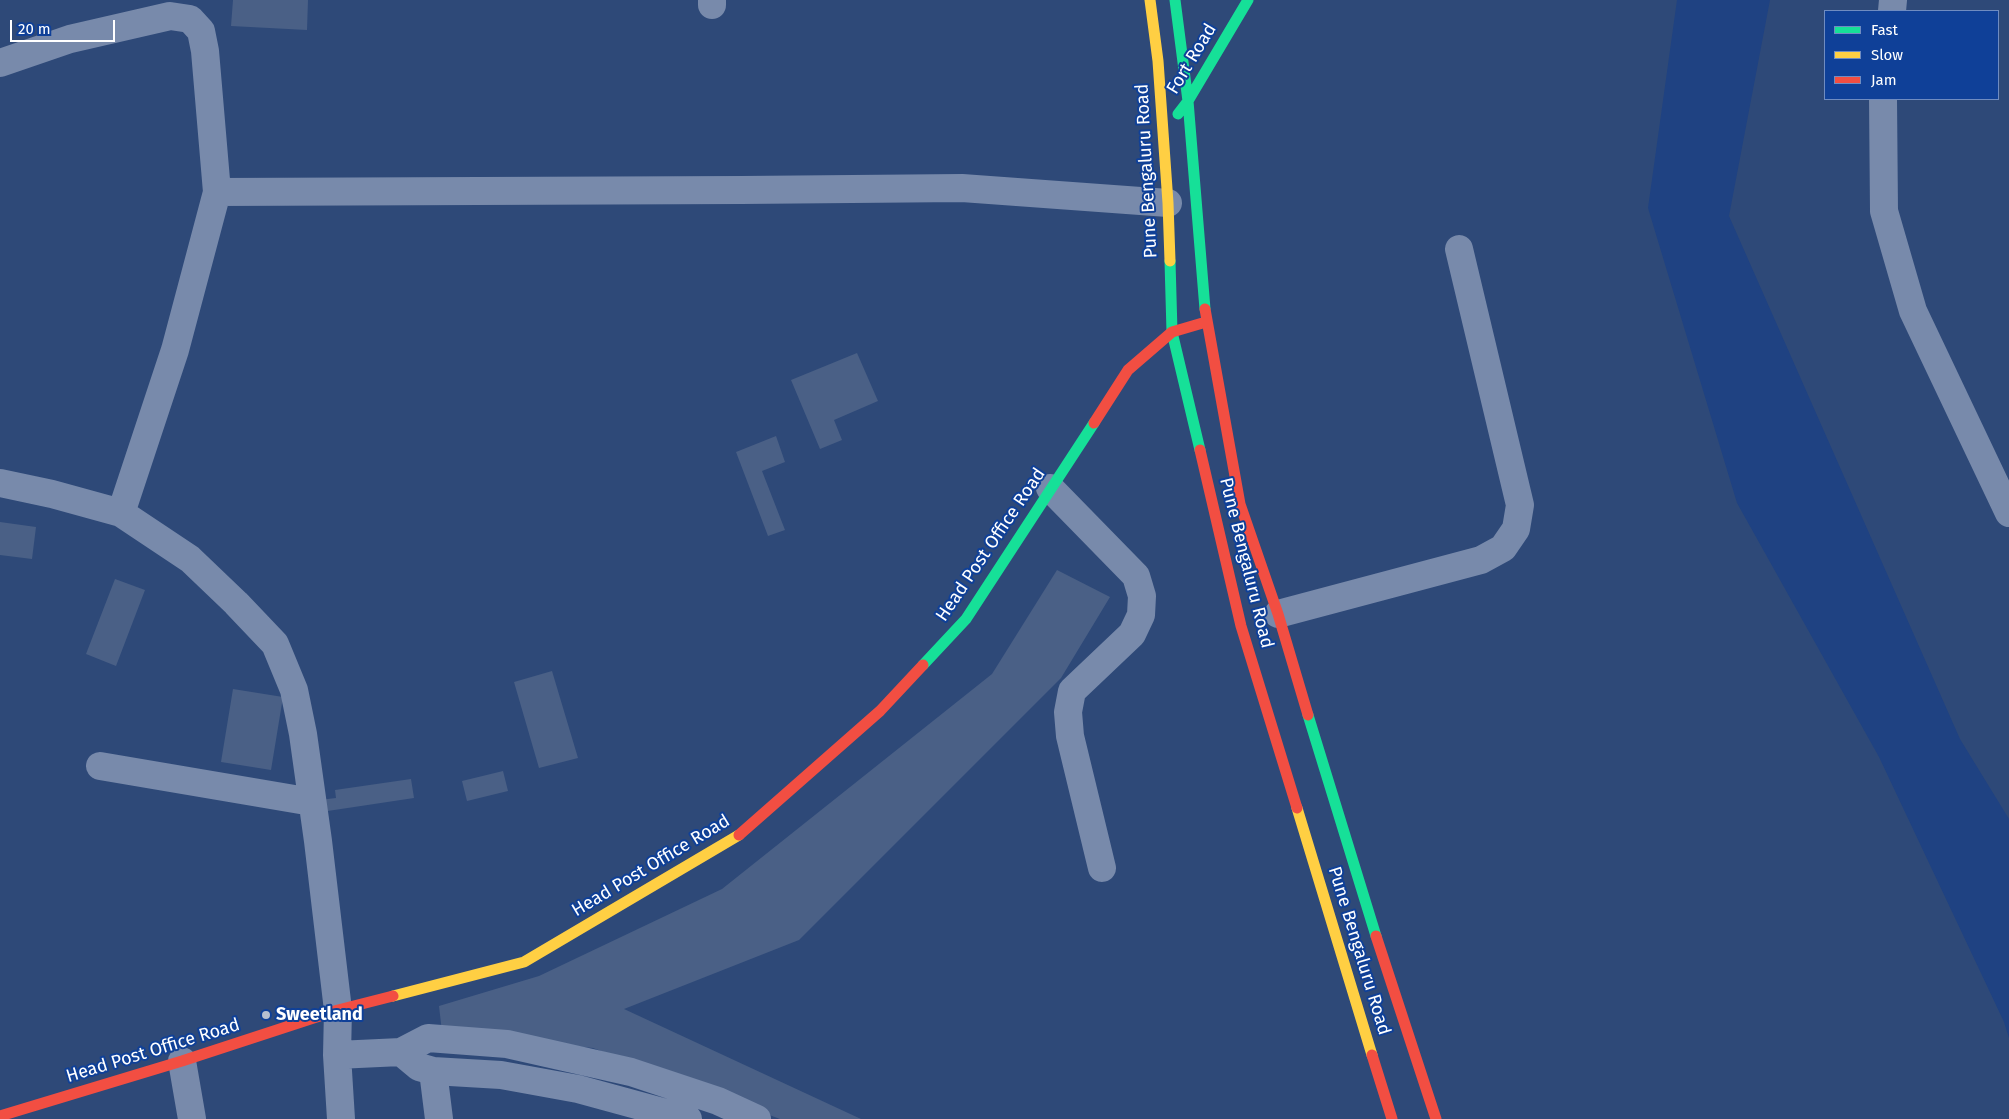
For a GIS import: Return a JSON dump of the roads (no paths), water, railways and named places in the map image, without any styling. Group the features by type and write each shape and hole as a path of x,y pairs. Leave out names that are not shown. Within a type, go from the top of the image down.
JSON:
{"main road":[{"name":"Pune Bengaluru Road","path":"1150,0 1158,60 1168,203 1172,332 1241,626 1392,1119"},
{"path":"1175,0 1188,101 1206,322 1240,504 1278,614 1355,871 1436,1119"},
{"name":"Fort Road","path":"1163,134 1188,101 1248,0"},
{"name":"Head Post Office Road","path":"0,1116 182,1061 338,1010 524,962 734,838 880,711 966,619 1128,370 1172,332 1206,322"}],"street":[{"path":"0,63 70,39 170,16 190,19 201,31 205,51 217,192 176,350 121,513"},
{"path":"1883,100 1884,211 1914,311 2009,513"},
{"path":"217,192 962,188 1168,203"},
{"path":"1278,614 1481,560 1503,548 1516,529 1520,505 1459,249"},
{"path":"0,484 52,494 121,513 190,559 236,602 275,644 294,690 303,734 338,1010 337,1055 341,1119"},
{"path":"1050,488 1136,576 1142,596 1141,615 1132,634 1072,690 1068,712 1070,736 1102,868"},
{"path":"100,766 312,802"},
{"path":"337,1055 401,1052 428,1038 507,1044 631,1072 718,1101 757,1119"},
{"path":"401,1052 419,1067 433,1071 501,1075 578,1088 688,1119"},
{"path":"182,1061 192,1119"},
{"path":"433,1071 439,1119"}],"water":[{"path":"1677,0 1770,0 1729,216 1960,739 2009,819 2009,1038 2004,1022 1879,757 1737,503 1648,208"}],"place":[{"name":"Sweetland","path":"266,1015"}]}
